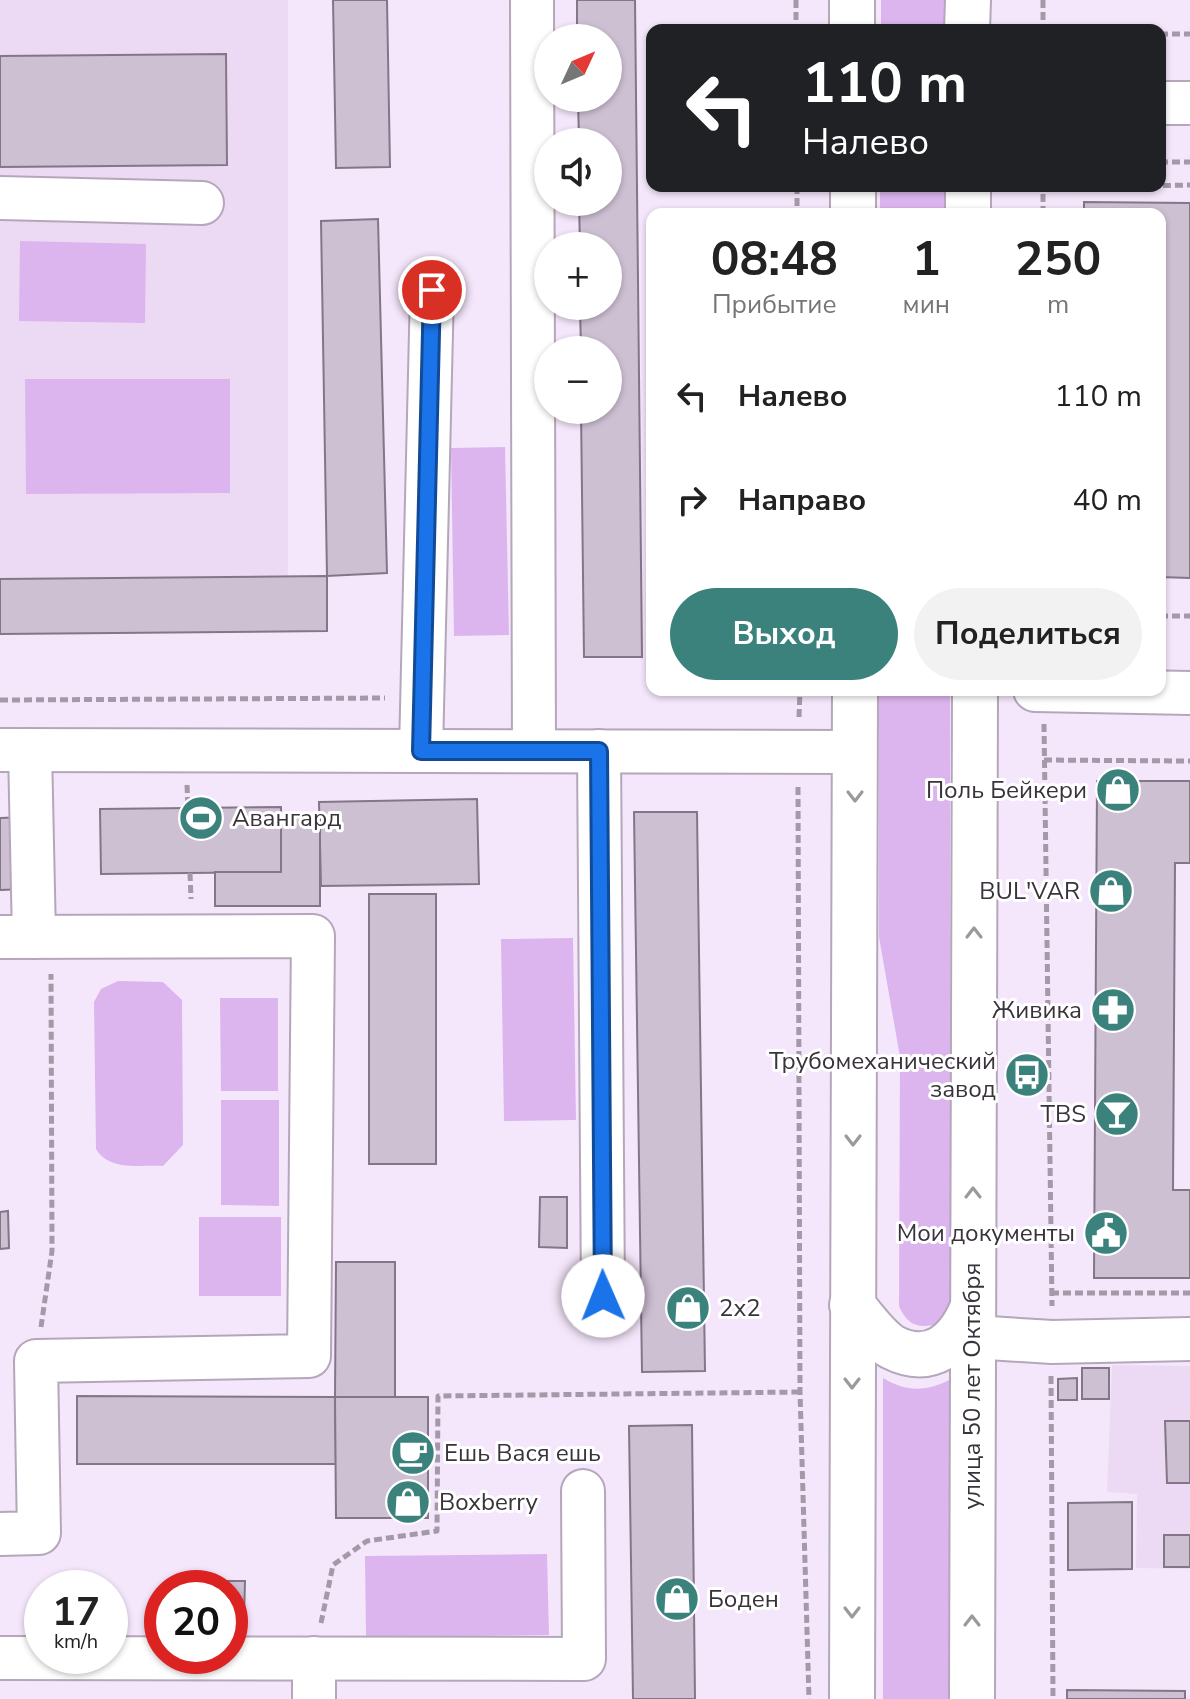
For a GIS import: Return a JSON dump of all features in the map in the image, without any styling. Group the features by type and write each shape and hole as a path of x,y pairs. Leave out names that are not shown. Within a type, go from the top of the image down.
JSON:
{"main road":[{"path":"852,0 852,24"},
{"path":"967,24 968,0"},
{"path":"852,1699 855,696"},
{"name":"улица 50 лет Октября","path":"972,1699 975,696"},
{"path":"852,1305 891,1346 916,1354 942,1349 972,1323"}],"lane":[{"path":"532,0 534,751"},
{"path":"1166,103 1190,103"},
{"path":"0,198 202,203"},
{"path":"421,751 432,290"},
{"path":"1166,693 1190,693"},
{"path":"0,1534 39,1533 36,1361 309,1356 313,936 28,937 15,750 855,752"},
{"path":"599,751 603,1296"},
{"path":"972,1323 1052,1342 1190,1339"},
{"path":"0,1658 584,1659 583,1491"},
{"path":"314,1658 314,1699"}],"path":[{"path":"796,0 796,24"},
{"path":"1043,0 1043,24"},
{"path":"1166,34 1190,34"},
{"path":"1166,162 1190,162"},
{"path":"1166,185 1190,185"},
{"path":"1166,616 1190,616"},
{"path":"800,696 800,1392 809,1699"},
{"path":"1045,696 1053,1699"},
{"path":"0,700 422,698"},
{"path":"1044,760 1190,761"},
{"path":"187,778 188,808"},
{"path":"28,937 52,1251 36,1361"},
{"path":"1051,1293 1190,1293"},
{"path":"314,1658 333,1565 367,1541 437,1531 438,1396 800,1392"}],"shaded area":[{"path":"0,0 288,0 288,576 0,579"},
{"path":"881,0 949,0 949,24 881,24"},
{"path":"880,192 949,192 949,208 880,208"},
{"path":"20,241 146,244 145,323 19,321"},
{"path":"25,379 230,379 230,493 26,494"},
{"path":"505,447 509,635 454,636 451,448"},
{"path":"879,696 950,696 950,1304 937,1324 924,1326 906,1318 899,1306 900,1057 879,937"},
{"path":"573,938 576,1120 504,1121 501,939"},
{"path":"118,981 163,982 182,1000 183,1145 163,1166 117,1164 96,1149 94,1002 101,989"},
{"path":"220,998 278,998 278,1091 221,1091"},
{"path":"221,1100 279,1100 279,1206 221,1205"},
{"path":"199,1217 281,1217 281,1296 199,1296"},
{"path":"1112,1365 1190,1366 1190,1569 1136,1568 1137,1494 1107,1492"},
{"path":"883,1378 917,1389 951,1379 951,1699 883,1699"},
{"path":"547,1554 549,1635 366,1637 365,1556"}],"building":[{"path":"333,0 387,0 390,167 336,168"},
{"path":"577,0 635,0 642,657 584,657 581,424 622,424 622,336 581,336 580,320 622,320 622,232 580,232 579,216 622,216 622,128 579,128 578,112 622,112 622,24 577,24"},
{"path":"226,54 227,165 0,167 0,56"},
{"path":"1084,202 1190,203 1190,578 1166,577 1166,208 1084,208"},
{"path":"378,219 387,573 327,576 321,221"},
{"path":"327,576 327,631 0,634 0,579"},
{"path":"1097,781 1190,781 1190,863 1175,863 1173,1190 1190,1190 1190,1278 1094,1278"},
{"path":"477,799 479,884 321,886 319,802"},
{"path":"281,807 281,872 101,874 100,809"},
{"path":"634,812 697,812 705,1371 642,1372"},
{"path":"26,817 26,889 0,890 0,818"},
{"path":"281,817 320,817 320,906 215,906 215,872 281,872"},
{"path":"369,894 436,894 436,1164 369,1164"},
{"path":"540,1197 567,1197 567,1248 539,1247"},
{"path":"8,1211 9,1248 0,1249 0,1212"},
{"path":"336,1262 395,1262 395,1397 335,1397"},
{"path":"1082,1368 1109,1368 1109,1399 1082,1399"},
{"path":"1077,1378 1077,1400 1058,1400 1058,1379"},
{"path":"77,1396 335,1397 336,1464 77,1464"},
{"path":"335,1397 428,1397 428,1518 336,1518"},
{"path":"1165,1421 1190,1421 1190,1483 1167,1483"},
{"path":"692,1425 695,1699 633,1699 629,1426"},
{"path":"1132,1502 1132,1569 1068,1570 1068,1503"},
{"path":"1164,1535 1190,1535 1190,1567 1164,1567"},
{"path":"1067,1690 1185,1691 1185,1699 1067,1699"}],"place":[{"name":"Поль Бейкери","path":"1118,790"},
{"name":"Авангард","path":"201,818"},
{"name":"BUL'VAR","path":"1111,891"},
{"name":"Живика","path":"1113,1010"},
{"name":"Трубомеханический завод","path":"1027,1075"},
{"name":"TBS","path":"1117,1114"},
{"name":"Мои документы","path":"1106,1233"},
{"name":"2х2","path":"688,1308"},
{"name":"Ешь Вася ешь","path":"413,1453"},
{"name":"Boxberry","path":"408,1502"},
{"name":"Боден","path":"677,1599"}],"route":[{"path":"432,290 421,751 599,751 603,1296"}]}
